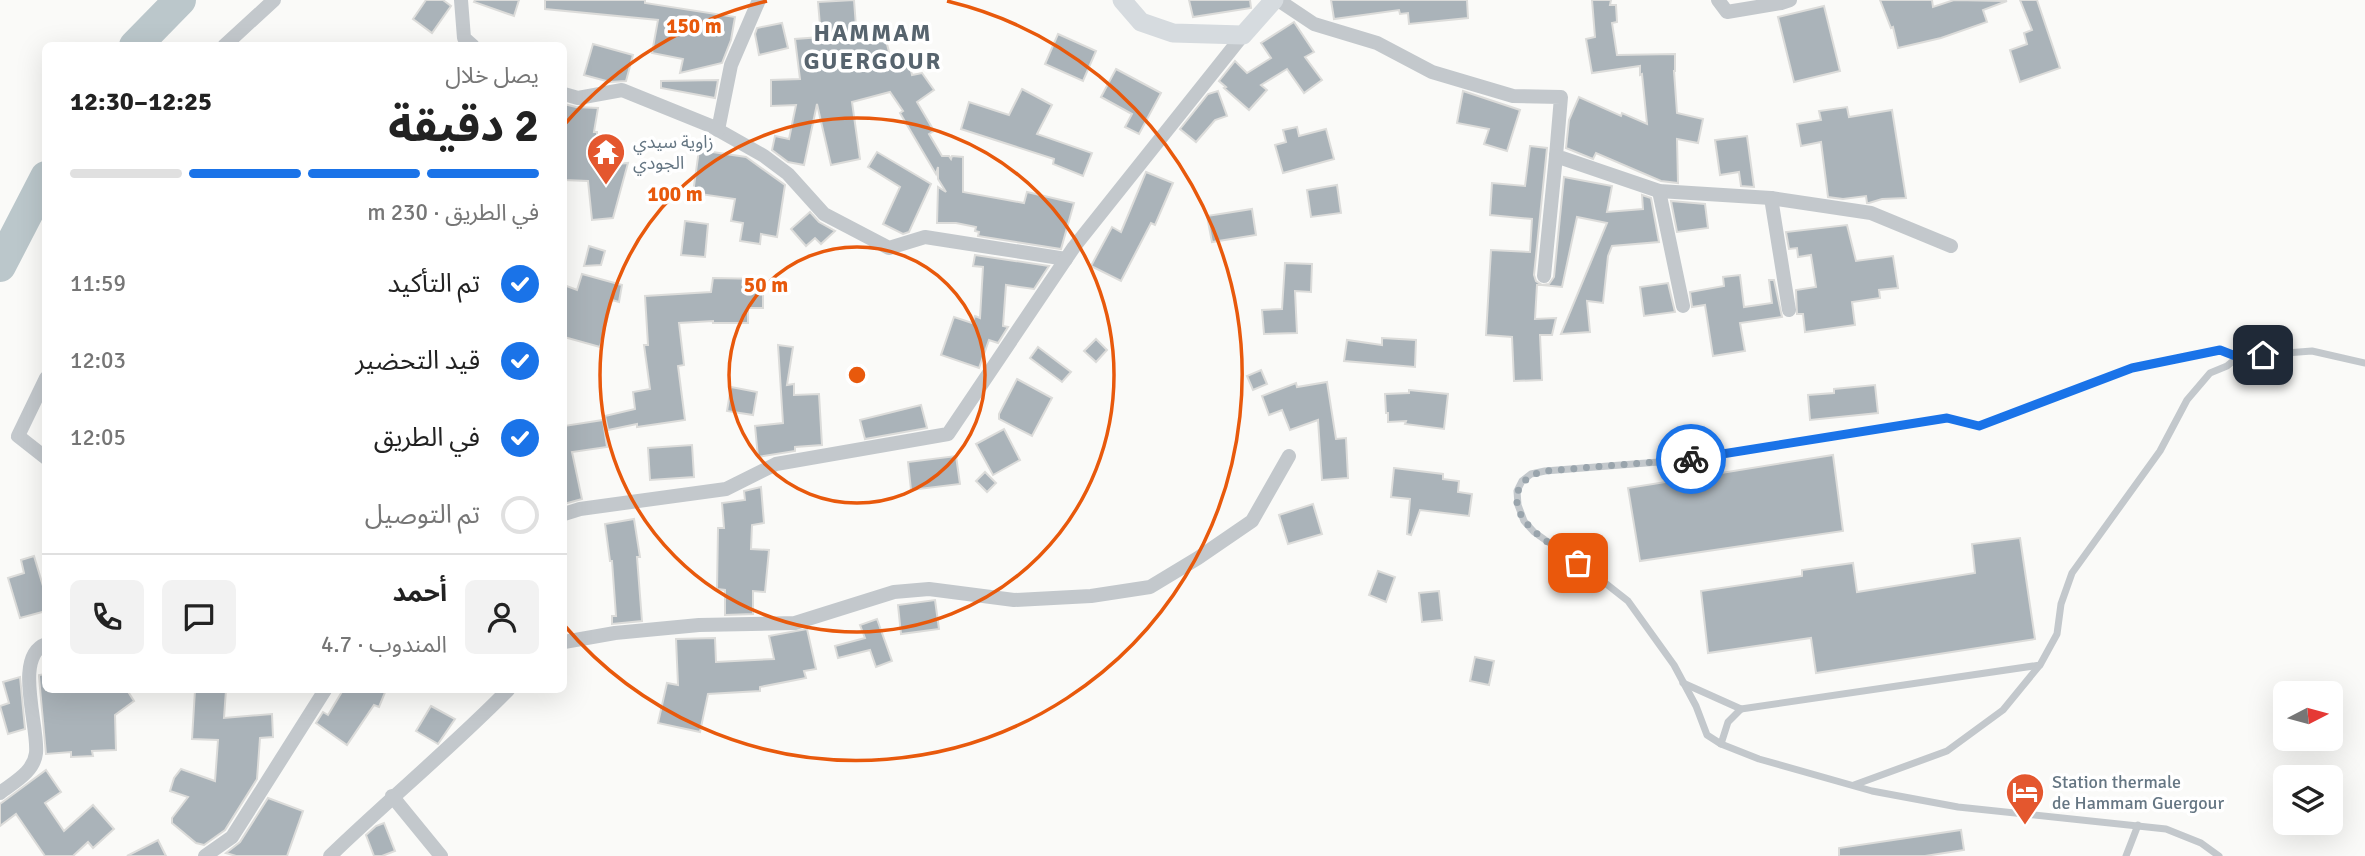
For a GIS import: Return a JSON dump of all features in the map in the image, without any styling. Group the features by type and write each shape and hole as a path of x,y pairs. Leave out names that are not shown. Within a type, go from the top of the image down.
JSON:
{"street":[{"path":"228,42 274,0"},
{"path":"461,0 464,38 468,42"},
{"path":"718,130 731,65 759,0"},
{"path":"1122,0 1142,22 1174,33 1243,35"},
{"path":"567,513 726,489 776,464 948,434 1066,259 1243,35 1276,0 1314,24 1377,43 1432,72 1513,96 1561,97 1544,276"},
{"path":"1718,0 1727,12 1790,0"},
{"path":"567,95 578,98 622,90 669,107 718,130 764,156 788,174 824,214 890,248 925,237 1066,259"},
{"path":"1556,156 1659,191 1771,198 1871,213 1951,247"},
{"path":"1659,191 1683,306"},
{"path":"1771,198 1789,310"},
{"path":"42,386 18,436 42,455"},
{"path":"567,641 615,633 699,625 795,623 894,593 917,590 929,589 1014,600 1091,596 1150,587 1252,521 1289,456"},
{"path":"0,793 27,772 36,754 29,693 31,656 42,645"},
{"path":"205,856 232,837 323,693"},
{"path":"330,856 392,796 477,721 502,693"},
{"path":"392,796 441,856"}],"lane":[{"path":"2219,856 2188,836 2165,829 1958,807 1853,785 1759,759 1721,744 1707,735 1674,665 1628,601 1534,532 1524,521 1518,505 1517,491 1522,481 1531,474 1545,471 1684,460 1947,418 1979,426 2132,368 2220,350 2238,357 2312,352 2365,363"},
{"path":"1853,785 1947,751 2003,710 2040,665 2057,634 2061,604 2072,573 2160,451 2187,400 2210,373 2227,366 2238,357"},
{"path":"1683,683 1741,709 2040,665"},
{"path":"1721,744 1728,722 1741,709"},
{"path":"2126,856 2138,825"}],"building":[{"path":"426,0 443,0 451,6 432,33 413,19"},
{"path":"519,0 514,16 474,2"},
{"path":"545,0 645,0 645,3 735,17 731,40 722,63 680,73 683,59 652,53 658,20 545,9"},
{"path":"854,0 857,40 881,35 887,44 891,60 908,56 912,75 922,73 934,90 917,102 934,131 929,134 942,156 949,156 951,159 952,156 963,157 963,192 1024,203 1027,192 1074,203 1061,249 978,236 976,227 937,223 938,187 946,192 938,179 938,167 936,174 890,92 852,102 860,159 831,165 817,104 804,165 788,162 772,150 775,136 789,139 796,105 771,106 771,80 800,79 795,39 821,37 818,2"},
{"path":"1189,0 1250,0 1251,8 1193,17"},
{"path":"1331,0 1467,0 1468,18 1409,24 1408,13 1400,14 1399,10 1334,19"},
{"path":"1592,0 1611,0 1610,5 1616,5 1617,22 1612,23 1617,55 1675,54 1677,113 1703,119 1698,143 1677,139 1678,183 1661,181 1596,153 1593,159 1566,148 1569,120 1579,97 1621,116 1622,113 1647,124 1640,66 1592,73 1586,39 1595,37"},
{"path":"1880,0 1932,0 1933,7 1954,0 2007,1 1983,10 1987,22 1941,38 1898,48 1893,27 1891,28"},
{"path":"2020,0 2037,0 2060,68 2020,82 2010,50 2027,44 2024,33 2032,30"},
{"path":"1824,6 1840,71 1794,82 1778,17"},
{"path":"1294,22 1314,52 1305,57 1322,80 1304,93 1287,69 1261,85 1267,90 1249,110 1219,81 1235,61 1247,73 1271,58 1261,43"},
{"path":"782,23 788,48 759,55 755,34 757,28"},
{"path":"1058,34 1096,51 1083,81 1045,64"},
{"path":"593,44 633,55 626,81 610,82 584,75"},
{"path":"1116,69 1161,93 1139,134 1125,127 1132,114 1101,97"},
{"path":"718,80 715,98 661,88 661,81"},
{"path":"1022,89 1052,105 1037,134 1092,153 1083,176 1053,164 1054,159 961,129 969,102 1009,115"},
{"path":"1218,91 1227,116 1215,120 1196,142 1180,129 1208,94"},
{"path":"1463,91 1520,110 1507,151 1484,144 1489,129 1457,123"},
{"path":"567,105 598,108 594,132 597,132 597,166 628,163 613,218 592,220 588,181 567,180"},
{"path":"1847,107 1849,117 1892,110 1906,198 1867,203 1866,196 1843,199 1828,197 1821,142 1801,146 1797,124 1821,120 1819,111"},
{"path":"1297,127 1299,136 1326,129 1334,159 1283,173 1275,145 1286,142 1283,130"},
{"path":"1747,136 1754,187 1741,186 1739,172 1720,175 1715,140"},
{"path":"1530,146 1547,148 1534,275 1536,281 1542,285 1537,285 1535,319 1556,318 1552,335 1540,335 1542,380 1514,381 1512,337 1486,335 1491,250 1530,252 1532,219 1490,215 1492,183 1525,186"},
{"path":"699,150 746,157 785,185 777,237 761,234 760,244 740,241 743,223 731,221 735,199 693,193"},
{"path":"877,152 931,184 909,232 903,234 883,224 900,187 868,167"},
{"path":"1146,172 1173,183 1155,225 1151,223 1121,281 1091,266 1112,227 1121,232"},
{"path":"1564,177 1612,186 1607,212 1643,209 1642,195 1651,198 1659,242 1612,246 1608,256 1603,303 1587,301 1590,332 1561,334 1607,223 1577,217 1562,287 1542,285 1549,284 1554,277"},
{"path":"1337,185 1341,213 1311,217 1307,190"},
{"path":"1671,201 1705,204 1708,228 1677,232"},
{"path":"1252,209 1256,235 1212,242 1207,216"},
{"path":"810,212 819,222 835,231 821,244 815,238 806,246 791,229"},
{"path":"685,221 708,224 705,257 681,255"},
{"path":"1847,225 1856,261 1893,256 1898,288 1879,290 1880,298 1852,302 1855,325 1805,332 1803,314 1797,314 1796,290 1816,287 1811,255 1798,257 1797,248 1789,249 1786,232"},
{"path":"589,246 605,251 601,265 584,266"},
{"path":"975,255 1049,266 1034,289 1006,285 1003,326 1008,327 998,343 989,340 979,368 941,355 954,317 972,323 975,316 980,318 983,267 973,266"},
{"path":"1285,263 1312,264 1311,292 1295,291 1297,333 1264,334 1262,310 1282,309"},
{"path":"582,274 622,285 619,302 612,300 600,347 567,338 567,286 577,290"},
{"path":"1740,275 1744,307 1772,303 1769,280 1774,280 1782,317 1740,323 1745,351 1713,356 1705,305 1692,307 1690,292 1724,286 1723,277"},
{"path":"713,278 763,279 763,308 748,308 748,323 679,323 684,365 678,366 685,420 637,427 637,424 608,430 605,416 635,409 633,392 650,389 644,345 648,345 645,296 711,292"},
{"path":"1668,283 1675,312 1644,316 1640,287"},
{"path":"1382,338 1416,340 1415,367 1344,361 1347,340 1382,345"},
{"path":"1096,339 1107,350 1096,362 1084,351"},
{"path":"778,345 793,347 787,385 794,384 794,395 819,394 822,445 795,447 795,451 758,457 755,426 783,423"},
{"path":"1038,347 1071,372 1062,382 1030,358"},
{"path":"1261,370 1267,384 1253,390 1247,376"},
{"path":"1017,379 1052,398 1032,436 999,419"},
{"path":"1327,382 1336,439 1346,438 1348,478 1322,480 1318,420 1290,430 1282,410 1269,415 1262,396 1296,383 1297,387"},
{"path":"1875,385 1878,413 1810,420 1808,395"},
{"path":"731,387 757,392 753,415 727,411"},
{"path":"1409,390 1448,394 1444,429 1405,424 1406,421 1388,422 1385,394 1409,393"},
{"path":"921,405 927,428 865,439 860,420"},
{"path":"603,420 607,447 572,452 582,499 567,503 567,426"},
{"path":"1004,429 1020,460 993,475 976,444"},
{"path":"692,445 694,477 650,480 648,448"},
{"path":"1833,455 1843,531 1640,561 1628,488"},
{"path":"956,456 960,484 911,490 908,462"},
{"path":"1394,468 1443,474 1443,479 1459,481 1458,492 1472,494 1469,516 1420,510 1411,535 1407,534 1410,499 1391,497"},
{"path":"985,472 996,483 987,492 976,481"},
{"path":"761,487 764,523 752,525 751,549 769,550 765,592 753,591 753,614 725,615 725,590 717,589 718,528 724,528 722,503 745,500 744,491"},
{"path":"1313,504 1322,534 1288,544 1279,515"},
{"path":"634,519 640,557 637,557 642,621 612,624 612,616 616,616 612,561 605,524"},
{"path":"2020,538 2035,639 1816,673 1811,638 1708,653 1701,591 1802,576 1802,570 1853,563 1857,592 1975,573 1972,544"},
{"path":"34,556 42,583 42,612 20,618 8,578 24,573 21,560"},
{"path":"1378,571 1395,577 1386,602 1369,595"},
{"path":"1439,591 1442,620 1422,622 1419,593"},
{"path":"935,600 939,629 901,634 898,605"},
{"path":"877,619 892,661 876,667 870,650 838,658 835,646 865,638 860,625"},
{"path":"807,629 816,669 804,671 806,678 760,687 760,691 708,694 700,732 658,723 667,683 678,685 676,639 715,638 716,662 774,659 769,636"},
{"path":"1475,657 1494,661 1489,685 1470,681"},
{"path":"39,675 42,675 42,693 129,693 134,701 115,715 116,750 92,751 93,756 71,757 71,752 46,754"},
{"path":"20,677 25,729 8,734 0,706 9,703 3,682"},
{"path":"195,693 226,693 224,718 272,714 273,737 260,738 257,779 225,830 204,845 196,843 172,823 172,818 188,797 170,791 174,778 181,769 215,781 218,740 192,739"},
{"path":"341,693 385,693 379,707 374,705 347,745 316,723 323,712 328,715"},
{"path":"431,706 455,719 438,744 416,731"},
{"path":"46,770 61,792 45,803 64,831 93,805 114,829 93,848 88,842 73,856 45,856 16,814 0,826 0,804"},
{"path":"268,798 303,811 287,856 236,856 226,853 240,842"},
{"path":"384,823 395,851 374,856 366,835"},
{"path":"1961,830 1964,850 1925,856 1839,856 1839,848"},
{"path":"158,840 166,856 127,856"}],"waterway":[{"path":"139,42 180,0"},
{"path":"0,266 42,185"}],"way so far":[{"path":"1578,563 1534,532 1524,521 1518,505 1517,491 1522,481 1531,474 1545,471 1691,459"}],"place":[{"name":"زاوية سيدي الجودي","path":"606,186"},
{"name":"Station thermale de Hammam Guergour","path":"2025,826"}],"district":[{"name":"HAMMAM GUERGOUR","path":"873,47"}],"route":[{"path":"1691,459 1947,418 1979,426 2132,368 2220,350 2238,357 2263,355"}]}
